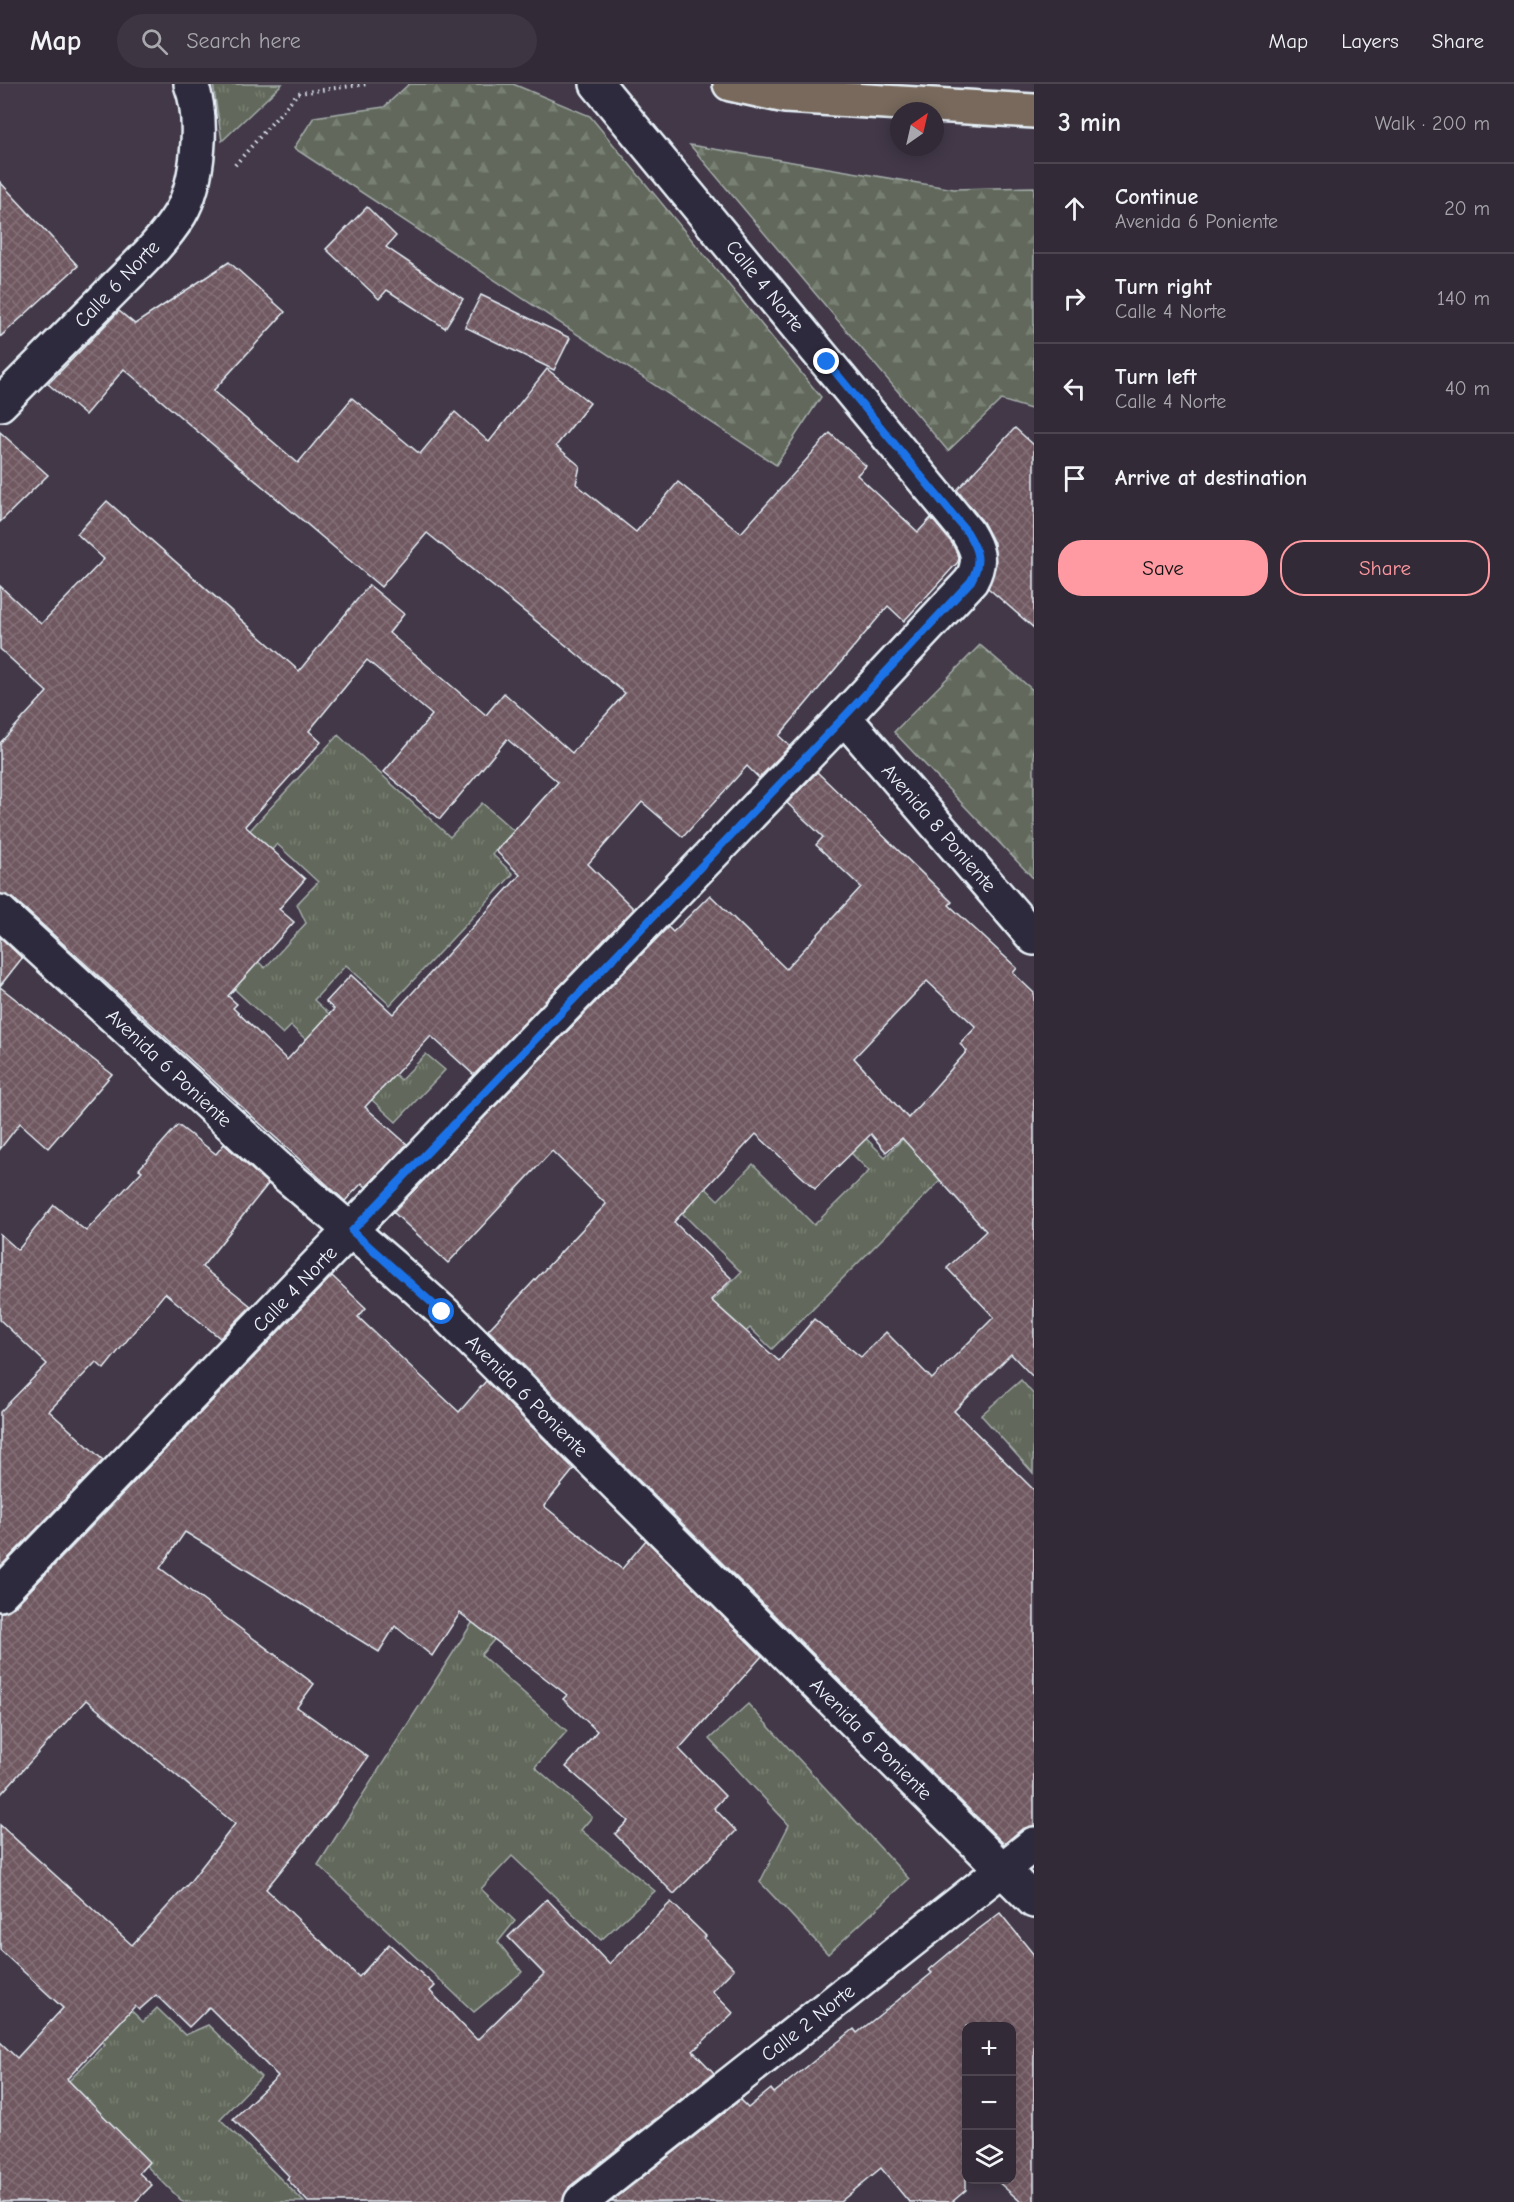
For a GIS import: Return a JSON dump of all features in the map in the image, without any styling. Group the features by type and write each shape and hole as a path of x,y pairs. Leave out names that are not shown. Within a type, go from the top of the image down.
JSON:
{"main road":[{"path":"730,84 785,96 1034,111"}],"street":[{"name":"Calle 6 Norte","path":"0,404 154,248 181,212 194,175 198,143 196,96 191,84"},
{"name":"Calle 4 Norte","path":"0,1594 352,1231 844,717 971,581 978,568 979,556 974,544 959,523 597,84"},
{"name":"Avenida 8 Poniente","path":"844,717 1034,938"},
{"name":"Avenida 6 Poniente","path":"0,912 279,1169 442,1312 1034,1901"},
{"name":"Calle 2 Norte","path":"581,2202 1034,1844"}],"path":[{"path":"233,167 298,93 368,84"}],"green space":[{"path":"213,84 282,84 222,141"},
{"path":"409,84 513,84 590,116 821,397 776,465 294,148 314,117 384,107"},
{"path":"690,145 954,189 1034,187 1034,410 1001,400 948,451"},
{"path":"980,645 1034,691 1034,879 894,732"},
{"path":"338,735 450,837 482,803 514,831 492,854 513,874 390,1005 346,965 314,1000 401,1080 426,1054 445,1070 396,1122 291,1026 283,1034 178,937 203,910 265,968 306,923 297,904 318,882 277,844 250,874 228,854"},
{"path":"836,1109 885,1157 927,1114 967,1154 772,1349 750,1328 722,1355 690,1324 741,1272 662,1193 685,1168 718,1200 753,1164 814,1225 869,1171 822,1124"},
{"path":"1021,1380 1034,1395 1033,1473 981,1415"},
{"path":"495,1587 520,1609 481,1655 567,1731 535,1767 592,1817 581,1830 655,1891 601,1940 512,1856 481,1889 515,1921 498,1942 522,1972 474,2012 318,1865"},
{"path":"748,1704 909,1879 828,1954 760,1882 789,1825 709,1739"},
{"path":"103,1983 143,2022 157,2008 185,2035 208,2025 261,2077 220,2119 304,2202 183,2202 65,2085 105,2044 74,2013"}],"building":[{"path":"0,182 78,266 0,337"},
{"path":"367,207 396,236 386,247 463,299 445,328 387,290 379,299 326,249"},
{"path":"229,262 285,312 213,391 298,463 352,398 420,454 455,412 489,442 547,369 590,403 556,446 580,466 576,484 636,532 678,482 741,533 830,433 866,466 857,475 918,532 931,518 952,543 959,558 958,562 904,621 888,606 779,736 790,746 759,778 747,766 683,837 642,802 588,864 634,909 474,1075 431,1036 365,1107 407,1144 366,1187 362,1183 345,1201 13,898 0,894 0,743 47,692 0,649 0,586 41,624 104,559 77,534 107,501 299,671 369,585 404,614 389,633 486,715 504,693 572,753 625,693 427,533 381,587 124,369 85,415 48,384 119,311 135,324","holes":["367,660 432,715 384,772 440,819 507,739 558,782 496,851 520,875 393,1014 351,975 326,1002 334,1009 287,1060 233,1008 237,1004 228,996 294,922 279,909 305,879 245,826 321,742 309,731"]},
{"path":"481,295 570,338 554,370 465,327"},
{"path":"1015,428 1034,445 1034,628 988,588 996,564 994,543 983,522 957,490"},
{"path":"0,432 48,475 0,522"},
{"path":"817,772 952,902 949,905 1017,968 1013,973 1034,993 1034,1378 1011,1354 954,1411 1034,1490 1034,1826 1022,1829 1004,1844 488,1330 606,1204 552,1151 448,1263 393,1212 668,927 673,932 710,895 786,969 861,887 816,845 823,837 787,803","holes":["927,981 976,1027 960,1044 967,1051 908,1118 854,1058","756,1134 815,1189 871,1134 886,1152 902,1138 986,1231 947,1268 994,1317 932,1379 886,1332 861,1357 814,1319 779,1361 711,1300 732,1279 674,1222"]},
{"path":"0,937 22,958 0,986"},
{"path":"0,987 112,1074 48,1148 20,1123 0,1149"},
{"path":"178,1125 216,1154 224,1144 268,1184 202,1267 251,1306 220,1338 165,1293 104,1369 96,1362 49,1411 103,1460 0,1567 0,1412 47,1364 0,1320 0,1234 18,1250 54,1205 86,1231 142,1171 139,1169"},
{"path":"332,1276 366,1308 358,1317 459,1412 486,1381 574,1469 544,1506 622,1569 646,1540 762,1656 679,1749 725,1796 714,1808 736,1831 674,1894 615,1834 628,1821 566,1767 597,1731 563,1699 567,1695 460,1613 432,1656 395,1626 379,1652 185,1532 160,1568 314,1684 297,1707 368,1757 335,1804 266,1889 359,1977 389,1944 435,1986 430,1991 477,2040 544,1974 508,1937 547,1899 609,1964 671,1902 706,1936 704,1938 734,1969 712,1991 733,2013 693,2051 714,2073 569,2187 563,2202 308,2202 287,2179 289,2176 233,2119 278,2076 209,2007 189,2027 156,1995 139,2010 135,2006 67,2079 149,2162 139,2173 152,2185 135,2202 0,2202 0,2042 17,2058 63,2008 0,1950 0,1825 132,1945 189,1883 235,1824 86,1700 0,1795 0,1612 14,1607"},
{"path":"1000,1913 1034,1955 1034,2202 1021,2202 1001,2184 1016,2184 1016,2022 962,2022 962,2184 966,2184 966,2190 952,2202 909,2202 881,2168 840,2202 611,2202 740,2100 748,2108 771,2089 774,2093 854,2029 857,2033 932,1973 929,1970"}],"route":[{"path":"442,1312 352,1231 844,717 971,581 978,568 979,556 967,532 827,362"}]}
